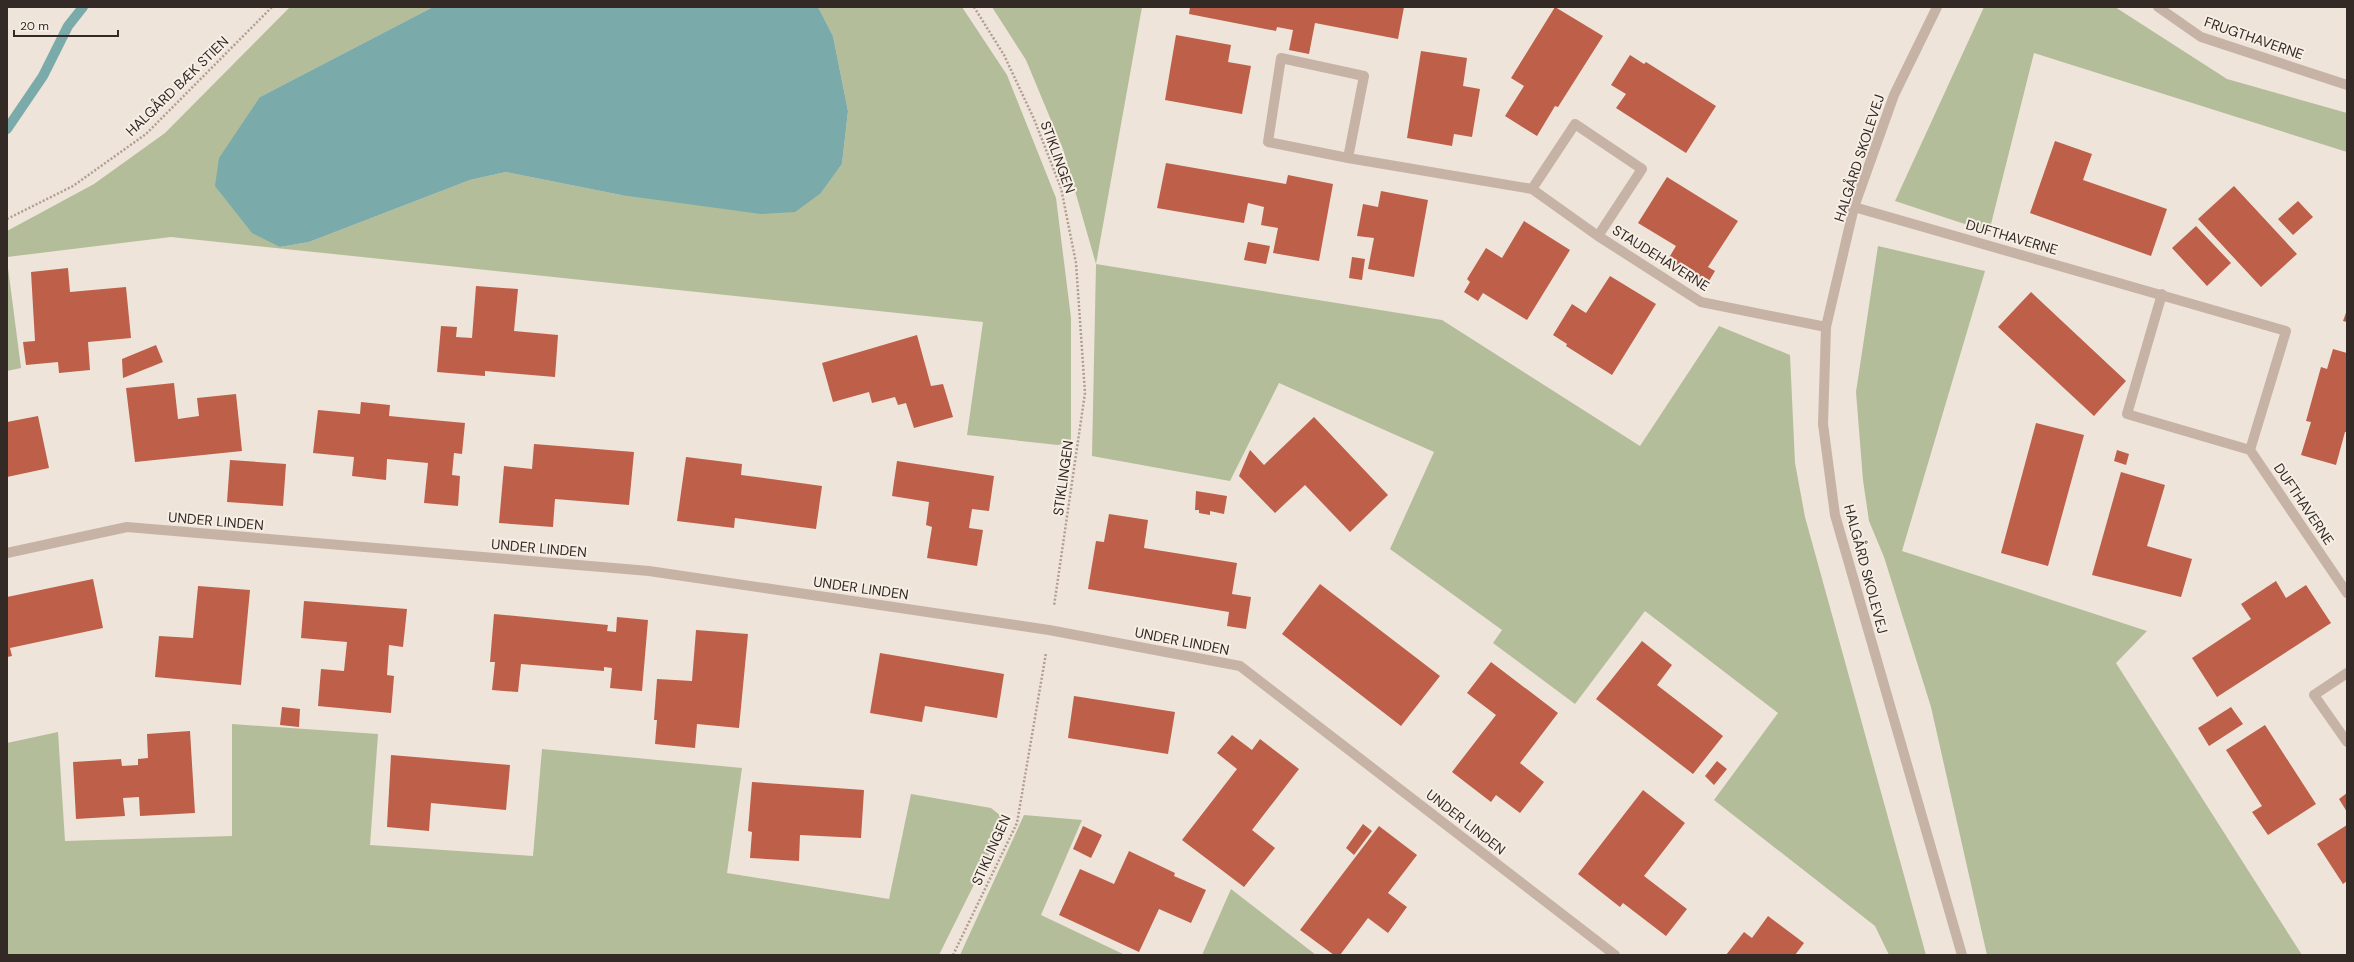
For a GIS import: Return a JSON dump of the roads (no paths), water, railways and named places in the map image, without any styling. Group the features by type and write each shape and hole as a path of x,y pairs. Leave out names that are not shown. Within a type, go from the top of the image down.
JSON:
{"street":[{"name":"HALGÅRD SKOLEVEJ","path":"1937,7 1894,95 1854,207 1826,327 1823,424 1834,515 1962,955"},
{"name":"FRUGTHAVERNE","path":"2158,7 2202,37 2347,85"},
{"name":"STAUDEHAVERNE","path":"1348,158 1364,76 1280,58 1268,142 1348,158 1532,189 1598,236 1700,302 1826,327"},
{"name":"STAUDEHAVERNE","path":"1532,189 1575,124 1642,169 1598,236"},
{"name":"DUFTHAVERNE","path":"1854,207 2286,330 2250,450 2347,593"},
{"path":"2162,294 2127,414 2250,450"},
{"name":"UNDER LINDEN","path":"7,553 127,527 649,571 1049,630 1240,666 1615,955"},
{"path":"2347,673 2314,694 2347,742"}],"water":[{"path":"433,7 818,7 833,36 848,111 842,164 821,193 795,212 761,214 621,195 506,172 470,180 309,242 280,247 252,233 215,186 219,158 260,97"}],"waterway":[{"path":"7,129 43,76 68,26 83,7"}]}
